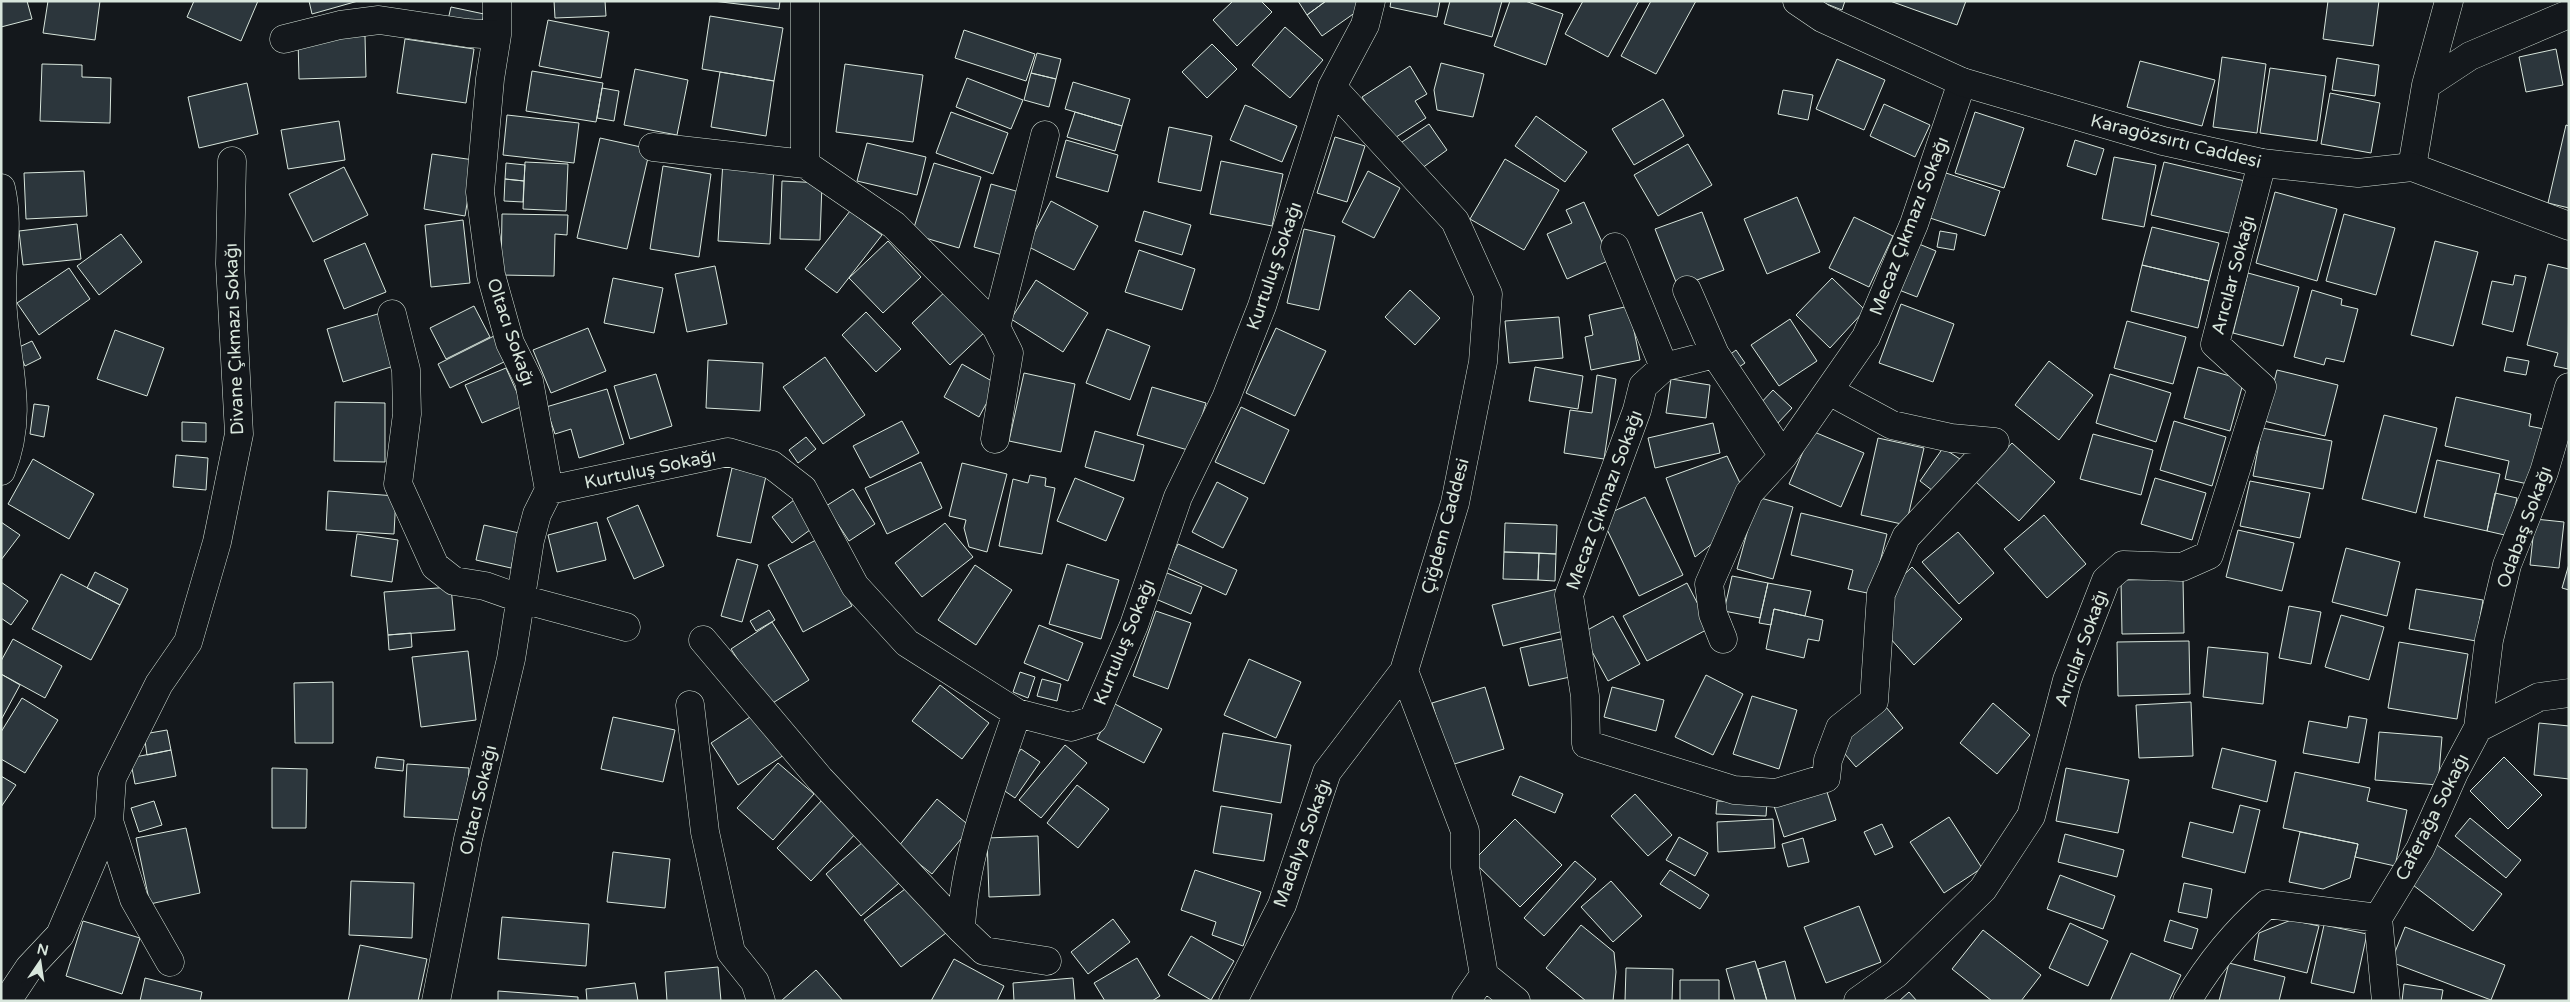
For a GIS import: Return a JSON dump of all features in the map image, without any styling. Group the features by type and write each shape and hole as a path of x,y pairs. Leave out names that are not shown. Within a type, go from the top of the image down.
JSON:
{"street":[{"name":"Oltacı Sokağı","path":"436,1001 468,839 511,659 530,540 537,514 549,490 529,381 510,342 491,275 480,192 490,79 497,35 497,1"},
{"path":"805,1 805,164"},
{"name":"Kurtuluş Sokağı","path":"549,490 728,452 772,465 803,489 855,586 907,643 1017,713 1071,727 1093,720 1134,625 1178,497 1226,398 1262,306 1332,87 1365,25 1371,1"},
{"name":"Karagözsırtı Caddesi","path":"1796,1 1822,18 1962,82 2163,141 2262,163 2358,173 2412,167 2569,226"},
{"path":"2412,167 2426,85 2449,1"},
{"path":"2426,85 2470,56 2569,14"},
{"path":"284,39 340,25 379,20 467,34 497,35"},
{"name":"Mecaz Çıkmazı Sokağı","path":"1723,639 1713,614 1709,584 1749,493 1783,456 1866,337 1914,224 1962,82"},
{"name":"Çiğdem Caddesi","path":"1332,87 1455,221 1488,294 1483,362 1455,503 1404,671"},
{"path":"996,326 1045,135"},
{"path":"653,147 805,164 894,225 996,326 1009,353 995,439"},
{"name":"Divane Çıkmazı Sokağı","path":"6,1001 29,968 60,935 109,821 112,778 159,684 188,642 217,542 239,434 230,264 232,161"},
{"name":"Arıcılar Sokağı","path":"1858,1001 1896,974 1983,889 2031,816 2067,680 2106,580 2123,565 2182,567 2209,555 2262,387 2215,344 2262,163"},
{"path":"1,188 5,206 2,292 15,412 10,450 1,472"},
{"path":"1616,247 1664,367"},
{"path":"1687,290 1715,354 1783,456"},
{"path":"392,314 406,370 407,414 398,484 435,566 454,581 485,586 522,599 626,627"},
{"name":"Mecaz Çıkmazı Sokağı","path":"1715,354 1664,367 1643,386 1637,410 1569,594 1585,696 1586,744 1734,790 1776,793 1826,778 1828,760 1840,728 1874,701 1881,594 1906,537 1995,442 1950,438 1892,425 1829,391"},
{"name":"Odabaş Sokağı","path":"2478,728 2489,640 2507,565 2544,472 2569,387"},
{"path":"704,640 820,779 984,951 1047,961"},
{"path":"1404,671 1465,831 1465,867 1484,975 1516,1001"},
{"name":"Madalya Sokağı","path":"1233,1001 1282,905 1327,772 1404,671"},
{"path":"2478,728 2539,697 2569,693"},
{"path":"690,705 705,832 731,952 755,982 761,1001"},
{"path":"961,929 963,896 987,803 1017,713"},
{"name":"Caferağa Sokağı","path":"2378,918 2420,849 2454,772 2478,728"},
{"path":"109,821 134,899 170,962"},
{"path":"2187,1001 2198,982 2240,927 2267,904 2378,918 2386,1001"},
{"path":"1466,1001 1484,975"}],"building":[{"path":"1,1 27,1 32,19 1,27"},
{"path":"48,1 100,1 95,40 43,33"},
{"path":"194,1 258,1 241,41 187,17"},
{"path":"309,1 358,1 312,14"},
{"path":"554,1 605,1 606,16 555,18"},
{"path":"713,1 780,1 779,9"},
{"path":"1233,1 1261,1 1272,12 1237,46 1213,20"},
{"path":"1298,1 1326,1 1307,15"},
{"path":"1326,1 1364,1 1366,5 1322,36 1307,15"},
{"path":"1391,1 1440,1 1437,17 1390,7"},
{"path":"1450,1 1502,1 1492,37 1444,24"},
{"path":"1510,1 1525,1 1563,14 1546,65 1494,46"},
{"path":"1583,1 1639,1 1608,57 1565,34"},
{"path":"1651,1 1696,1 1656,74 1621,56"},
{"path":"1819,1 1845,1 1842,10"},
{"path":"1890,1 1966,1 1957,25"},
{"path":"2328,1 2379,1 2373,46 2323,39"},
{"path":"451,7 484,14 481,30 447,24"},
{"path":"710,16 783,28 774,81 702,69"},
{"path":"548,20 609,32 601,78 539,66"},
{"path":"1285,27 1323,60 1290,98 1252,65"},
{"path":"964,30 1035,54 1026,81 955,58"},
{"path":"365,36 366,77 299,79 298,38"},
{"path":"405,39 474,49 466,103 397,93"},
{"path":"1212,44 1237,69 1207,98 1182,72"},
{"path":"2556,49 2563,85 2526,92 2519,57"},
{"path":"1037,53 1061,59 1056,79 1031,73"},
{"path":"2222,57 2266,64 2257,133 2213,127"},
{"path":"2337,58 2379,65 2375,96 2332,90"},
{"path":"1837,59 1885,80 1864,130 1816,109"},
{"path":"2140,61 2215,80 2202,126 2127,107"},
{"path":"1441,63 1484,74 1473,117 1437,110 1434,90"},
{"path":"42,64 82,65 82,77 111,78 110,123 40,121"},
{"path":"845,64 923,75 913,142 836,132"},
{"path":"1410,66 1427,94 1415,101 1426,118 1390,141 1362,97"},
{"path":"2270,68 2326,76 2317,141 2260,133"},
{"path":"635,69 688,80 677,135 624,125"},
{"path":"532,71 603,83 596,122 526,111"},
{"path":"720,72 774,81 766,136 711,127"},
{"path":"1031,73 1056,79 1049,107 1024,100"},
{"path":"967,78 1023,100 1011,129 956,107"},
{"path":"1073,82 1130,99 1122,126 1065,109"},
{"path":"247,83 258,134 199,148 188,97"},
{"path":"602,88 619,91 614,121 597,118"},
{"path":"1783,90 1813,95 1808,120 1778,114"},
{"path":"2330,93 2380,103 2371,153 2321,144"},
{"path":"1663,99 1684,136 1634,165 1612,129"},
{"path":"1884,104 1930,125 1915,157 1870,136"},
{"path":"1245,105 1297,126 1282,162 1230,140"},
{"path":"951,112 1008,133 993,174 936,153"},
{"path":"1075,112 1122,126 1115,151 1067,137"},
{"path":"1975,112 2024,128 2004,188 1955,173"},
{"path":"507,115 579,123 574,163 503,155"},
{"path":"1536,116 1587,152 1565,182 1515,146"},
{"path":"339,121 345,160 288,169 281,130"},
{"path":"1429,124 1447,150 1418,171 1399,144"},
{"path":"2566,125 2569,126 2569,208 2548,203"},
{"path":"1169,127 1212,136 1201,191 1158,182"},
{"path":"1335,137 1365,146 1347,202 1317,193"},
{"path":"600,138 650,149 627,249 577,238"},
{"path":"1066,140 1118,155 1108,192 1056,177"},
{"path":"2075,140 2104,149 2096,175 2067,166"},
{"path":"867,143 926,157 917,195 857,181"},
{"path":"1688,144 1712,185 1658,216 1634,175"},
{"path":"432,154 474,160 465,216 424,209"},
{"path":"2114,157 2156,165 2144,227 2102,219"},
{"path":"1505,159 1559,190 1524,250 1470,219"},
{"path":"723,161 774,165 770,244 718,241"},
{"path":"1221,161 1283,174 1272,226 1210,214"},
{"path":"525,162 568,164 566,211 523,209"},
{"path":"2164,162 2245,181 2233,234 2151,215"},
{"path":"506,163 525,165 524,181 505,179"},
{"path":"934,163 981,177 959,248 912,234"},
{"path":"663,166 711,174 699,257 650,249"},
{"path":"344,167 368,215 313,242 289,194"},
{"path":"84,171 87,216 26,219 24,173"},
{"path":"1368,171 1400,188 1374,238 1342,222"},
{"path":"1943,172 2000,191 1985,236 1927,217"},
{"path":"505,179 524,181 523,202 504,201"},
{"path":"782,181 822,183 820,240 780,239"},
{"path":"991,184 1023,193 1006,256 974,247"},
{"path":"2275,192 2337,209 2317,281 2256,263"},
{"path":"1797,197 1820,252 1767,274 1744,219"},
{"path":"1051,201 1098,226 1074,270 1027,246"},
{"path":"1584,202 1610,260 1567,279 1547,234 1572,223 1566,210"},
{"path":"850,211 882,235 837,293 805,269"},
{"path":"1144,211 1191,225 1182,255 1135,241"},
{"path":"1702,212 1724,270 1678,287 1655,229"},
{"path":"502,214 568,215 567,235 555,234 554,276 501,275"},
{"path":"2344,214 2395,228 2376,295 2326,281"},
{"path":"1854,217 1893,236 1869,287 1829,268"},
{"path":"463,220 470,283 431,287 425,225"},
{"path":"77,224 81,259 23,265 19,231"},
{"path":"2152,227 2219,243 2209,281 2142,265"},
{"path":"1304,229 1335,236 1319,310 1287,303"},
{"path":"1940,231 1957,234 1954,250 1937,247"},
{"path":"121,234 142,262 99,295 77,266"},
{"path":"888,241 921,277 883,313 849,278"},
{"path":"2435,241 2478,252 2453,346 2411,335"},
{"path":"365,243 386,292 344,309 324,260"},
{"path":"1919,244 1936,251 1917,297 1899,290"},
{"path":"1139,250 1195,269 1182,310 1125,292"},
{"path":"2548,264 2569,269 2568,369 2554,366 2558,353 2527,345"},
{"path":"2142,265 2209,281 2198,328 2131,311"},
{"path":"715,266 727,324 687,332 675,274"},
{"path":"69,268 90,299 39,335 17,303"},
{"path":"2248,273 2299,287 2283,346 2233,333"},
{"path":"2515,275 2526,277 2513,332 2482,324 2492,281 2513,285"},
{"path":"613,278 663,288 654,333 604,323"},
{"path":"1832,278 1865,310 1830,348 1796,315"},
{"path":"1036,280 1088,313 1063,352 1011,319"},
{"path":"948,289 986,331 950,365 912,323"},
{"path":"1410,290 1440,318 1415,345 1385,317"},
{"path":"2312,290 2342,299 2341,305 2358,309 2344,362 2326,358 2324,365 2294,357"},
{"path":"1901,304 1954,324 1933,382 1879,363"},
{"path":"474,306 490,337 446,359 430,328"},
{"path":"1629,306 1640,360 1591,370 1585,337 1593,335 1589,315"},
{"path":"866,312 901,349 876,372 842,335"},
{"path":"381,313 397,365 343,382 327,329"},
{"path":"1559,317 1563,358 1509,363 1505,321"},
{"path":"1790,319 1817,361 1779,386 1751,345"},
{"path":"2127,321 2186,337 2173,384 2114,368"},
{"path":"588,328 606,371 551,393 533,350"},
{"path":"1276,328 1326,351 1295,416 1246,393"},
{"path":"1107,329 1150,346 1130,400 1086,383"},
{"path":"115,330 164,348 147,396 97,379"},
{"path":"494,336 506,361 450,388 438,364"},
{"path":"32,341 41,358 25,366 17,348"},
{"path":"1736,350 1745,363 1733,371 1724,359"},
{"path":"825,357 865,415 823,444 783,387"},
{"path":"2507,357 2529,361 2526,375 2504,371"},
{"path":"708,360 763,363 760,411 706,408"},
{"path":"2049,361 2093,395 2059,440 2015,405"},
{"path":"962,364 997,384 979,417 944,397"},
{"path":"1535,367 1583,376 1578,409 1529,401"},
{"path":"2198,367 2244,380 2230,431 2184,418"},
{"path":"506,368 523,406 482,423 465,385"},
{"path":"2277,370 2338,385 2325,436 2264,421"},
{"path":"1024,373 1075,384 1061,452 1009,441"},
{"path":"656,374 672,426 630,439 614,386"},
{"path":"2110,374 2171,393 2156,442 2096,423"},
{"path":"1597,375 1616,379 1604,459 1564,453 1570,410 1592,413"},
{"path":"1671,379 1710,385 1706,418 1666,413"},
{"path":"1152,387 1206,403 1191,451 1137,435"},
{"path":"607,389 624,444 579,458 571,429 555,434 546,407"},
{"path":"1773,390 1792,408 1777,424 1758,406"},
{"path":"2456,397 2531,414 2529,426 2549,430 2537,486 2505,479 2509,461 2445,446"},
{"path":"335,402 385,403 385,462 334,461"},
{"path":"34,404 49,406 44,437 30,434"},
{"path":"1241,407 1289,430 1264,484 1215,462"},
{"path":"2384,415 2437,428 2416,513 2362,499"},
{"path":"902,421 919,453 870,478 853,446"},
{"path":"2174,421 2226,437 2212,486 2160,470"},
{"path":"182,422 206,423 206,442 182,441"},
{"path":"1713,423 1720,453 1655,468 1648,438"},
{"path":"2262,428 2332,441 2323,489 2253,476"},
{"path":"1095,431 1144,445 1134,481 1085,467"},
{"path":"1812,431 1864,453 1841,507 1789,484"},
{"path":"2093,434 2153,450 2141,495 2080,479"},
{"path":"806,437 816,449 798,463 789,450"},
{"path":"1878,438 1924,448 1906,525 1861,515"},
{"path":"2012,443 2055,482 2019,521 1976,482"},
{"path":"1943,448 1960,459 1937,494 1920,481"},
{"path":"176,455 208,458 206,490 173,487"},
{"path":"1727,456 1740,483 1713,543 1695,557 1666,478"},
{"path":"33,459 94,494 69,539 8,504"},
{"path":"2437,460 2500,474 2487,531 2424,517"},
{"path":"921,462 942,508 887,534 865,488"},
{"path":"962,463 1007,474 987,552 969,547 964,528 966,520 949,516"},
{"path":"732,468 766,476 751,543 717,536"},
{"path":"1030,475 1046,478 1045,486 1055,488 1042,554 999,546 1013,479 1028,483"},
{"path":"1075,478 1124,498 1106,541 1057,521"},
{"path":"2155,478 2206,493 2192,540 2141,524"},
{"path":"2250,481 2310,493 2300,538 2240,526"},
{"path":"1217,482 1248,498 1223,548 1192,532"},
{"path":"853,489 875,524 849,541 826,506"},
{"path":"328,491 396,496 394,534 326,530"},
{"path":"2495,493 2517,498 2509,536 2487,531"},
{"path":"1645,497 1683,575 1639,596 1601,517"},
{"path":"1757,497 1793,507 1773,579 1737,569"},
{"path":"794,500 814,527 792,543 772,517"},
{"path":"638,505 664,566 634,579 607,518"},
{"path":"1801,513 1887,534 1872,594 1848,589 1853,570 1791,555"},
{"path":"2044,515 2086,564 2047,598 2004,549"},
{"path":"2535,519 2564,522 2559,568 2530,565"},
{"path":"1,522 20,535 1,560"},
{"path":"597,522 606,560 557,572 548,535"},
{"path":"945,523 973,557 922,597 895,563"},
{"path":"1505,523 1557,525 1556,554 1504,552"},
{"path":"484,525 519,533 511,568 476,560"},
{"path":"2238,530 2294,543 2282,591 2226,577"},
{"path":"1958,532 1994,573 1959,604 1922,562"},
{"path":"357,534 398,540 392,582 351,576"},
{"path":"816,540 852,606 803,632 768,565"},
{"path":"1178,544 1237,570 1226,595 1167,568"},
{"path":"2346,548 2400,562 2387,616 2332,602"},
{"path":"1504,552 1539,553 1538,580 1503,579"},
{"path":"1539,553 1556,554 1555,581 1538,580"},
{"path":"737,559 758,565 742,622 721,616"},
{"path":"1067,564 1119,580 1101,639 1049,624"},
{"path":"2569,564 2569,590 2562,588"},
{"path":"975,565 1012,590 976,645 938,620"},
{"path":"1912,567 1962,619 1914,665 1889,637 1887,591"},
{"path":"1162,571 1202,587 1191,614 1151,597"},
{"path":"95,572 128,589 120,605 87,588"},
{"path":"61,574 120,605 91,660 32,629"},
{"path":"1732,576 1768,583 1760,618 1724,611"},
{"path":"2183,579 2184,633 2122,634 2121,580"},
{"path":"1,582 28,601 11,625 1,618"},
{"path":"1687,583 1710,628 1647,661 1623,616"},
{"path":"1768,583 1811,591 1805,616 1774,609 1771,625 1759,623"},
{"path":"451,587 455,630 388,635 384,592"},
{"path":"1557,589 1568,630 1503,646 1492,605"},
{"path":"2416,589 2483,600 2476,641 2409,629"},
{"path":"2289,606 2321,612 2311,664 2279,658"},
{"path":"1774,609 1823,620 1819,641 1808,639 1804,658 1766,649"},
{"path":"769,610 775,620 756,631 750,621"},
{"path":"1156,611 1191,623 1168,689 1133,676"},
{"path":"2341,615 2384,627 2369,680 2325,667"},
{"path":"1613,616 1640,664 1608,681 1582,633"},
{"path":"772,622 809,680 768,706 731,649"},
{"path":"1039,625 1083,643 1068,681 1024,663"},
{"path":"411,633 412,647 389,650 388,635"},
{"path":"1570,637 1579,675 1529,686 1520,648"},
{"path":"13,639 62,666 45,698 1,674 1,661"},
{"path":"2189,641 2190,694 2118,696 2117,642"},
{"path":"2399,642 2468,654 2457,719 2388,708"},
{"path":"2208,647 2268,653 2263,704 2203,697"},
{"path":"468,651 476,720 421,727 412,657"},
{"path":"1249,659 1301,682 1276,738 1224,715"},
{"path":"1020,672 1035,677 1028,698 1013,692"},
{"path":"1,674 20,685 1,720"},
{"path":"1706,675 1743,694 1713,755 1675,737"},
{"path":"1042,679 1061,684 1057,701 1037,696"},
{"path":"333,682 333,743 295,743 294,683"},
{"path":"940,685 989,723 962,759 912,721"},
{"path":"1485,687 1504,749 1451,765 1432,703"},
{"path":"1612,687 1664,700 1656,731 1604,717"},
{"path":"1752,696 1797,710 1779,769 1733,754"},
{"path":"22,698 58,720 25,773 1,759 1,732"},
{"path":"2191,702 2193,756 2139,758 2136,705"},
{"path":"1993,703 2030,735 1997,774 1960,743"},
{"path":"1115,704 1162,729 1144,763 1097,739"},
{"path":"1886,707 1903,728 1856,767 1839,747"},
{"path":"756,713 784,755 738,785 711,743"},
{"path":"2349,716 2367,719 2359,763 2303,753 2309,721 2347,728"},
{"path":"613,717 675,730 663,782 601,769"},
{"path":"2539,723 2569,726 2569,779 2534,775"},
{"path":"167,730 171,750 147,755 144,734"},
{"path":"2379,732 2442,737 2438,785 2375,780"},
{"path":"1223,733 1291,745 1281,803 1213,791"},
{"path":"1065,745 1087,763 1041,818 1019,800"},
{"path":"2222,748 2276,761 2267,802 2212,788"},
{"path":"1021,749 1040,762 1015,798 996,785"},
{"path":"171,750 176,776 135,784 130,758"},
{"path":"377,757 404,760 403,771 375,768"},
{"path":"2504,757 2542,795 2508,829 2470,791"},
{"path":"778,763 814,794 773,840 737,808"},
{"path":"407,764 469,768 466,820 404,817"},
{"path":"272,768 307,769 306,828 272,828"},
{"path":"2066,768 2129,780 2118,833 2056,821"},
{"path":"2295,772 2370,788 2367,801 2407,810 2395,866 2355,857 2358,844 2283,828"},
{"path":"1,776 16,785 1,807"},
{"path":"1520,776 1563,794 1555,813 1512,795"},
{"path":"1077,785 1109,809 1078,848 1047,823"},
{"path":"1826,789 1836,820 1784,837 1774,806"},
{"path":"1635,794 1672,835 1648,856 1611,816"},
{"path":"824,798 858,831 811,881 777,848"},
{"path":"937,799 971,827 932,874 898,847"},
{"path":"154,801 162,825 139,832 131,808"},
{"path":"1717,801 1767,802 1766,816 1716,814"},
{"path":"2240,805 2260,810 2245,873 2182,857 2190,822 2233,833"},
{"path":"1221,806 1272,814 1264,861 1213,853"},
{"path":"1949,817 1982,868 1944,893 1910,842"},
{"path":"2470,818 2521,860 2506,878 2455,836"},
{"path":"1515,819 1562,865 1520,907 1473,861"},
{"path":"1773,819 1775,848 1718,852 1717,822"},
{"path":"1882,824 1893,847 1875,855 1864,832"},
{"path":"186,828 200,893 150,904 136,838"},
{"path":"2300,832 2358,844 2350,878 2323,889 2289,882"},
{"path":"2065,834 2124,850 2117,877 2058,862"},
{"path":"1038,836 1040,895 989,897 987,838"},
{"path":"1679,837 1708,853 1695,876 1666,860"},
{"path":"1803,838 1809,862 1788,867 1782,844"},
{"path":"863,842 899,883 861,916 826,874"},
{"path":"2437,845 2502,894 2473,931 2409,882"},
{"path":"613,852 670,859 665,908 607,902"},
{"path":"1575,861 1596,879 1544,936 1524,918"},
{"path":"1195,870 1261,892 1243,946 1212,935 1216,922 1181,910"},
{"path":"1670,870 1709,895 1700,909 1660,884"},
{"path":"2060,875 2115,896 2103,929 2047,909"},
{"path":"351,881 414,883 412,938 349,935"},
{"path":"1611,881 1642,916 1613,942 1581,907"},
{"path":"2184,883 2212,889 2207,918 2178,912"},
{"path":"909,886 946,933 901,967 864,920"},
{"path":"1859,906 1881,962 1826,983 1804,927"},
{"path":"502,917 589,924 586,966 498,959"},
{"path":"1113,919 1130,942 1088,974 1071,952"},
{"path":"2170,920 2198,929 2192,949 2164,941"},
{"path":"2291,920 2319,926 2307,973 2254,960 2259,933"},
{"path":"83,921 140,938 122,994 66,976"},
{"path":"2070,923 2108,941 2088,986 2049,968"},
{"path":"1581,925 1614,952 1616,972 1613,1001 1586,1001 1546,968"},
{"path":"2324,925 2367,934 2354,993 2311,983"},
{"path":"2405,927 2505,965 2491,1000 2391,962"},
{"path":"1983,930 2041,975 2021,1001 1992,1001 1952,969"},
{"path":"1191,936 1234,961 1211,1000 1168,975"},
{"path":"360,945 427,959 418,1001 348,1001"},
{"path":"2131,953 2181,975 2169,1001 2110,1001"},
{"path":"1137,958 1160,996 1152,1001 1105,1001 1094,983"},
{"path":"954,959 1004,986 997,1001 931,1001"},
{"path":"1755,961 1767,1001 1735,1001 1726,969"},
{"path":"1785,961 1796,1001 1767,1001 1758,969"},
{"path":"2229,963 2285,977 2279,1001 2219,1001"},
{"path":"718,967 721,1001 667,1001 665,972"},
{"path":"1626,968 1673,969 1672,1001 1625,1001"},
{"path":"816,970 843,1001 781,1001"},
{"path":"145,978 202,992 200,1001 140,1001"},
{"path":"1073,978 1075,1001 1014,1001 1013,983"},
{"path":"1680,980 1719,980 1719,1001 1680,1001"},
{"path":"635,983 638,1001 587,1001 586,989"},
{"path":"2404,984 2443,990 2441,1001 2402,1001"},
{"path":"498,991 578,997 578,1001 498,1001"},
{"path":"1909,992 1917,1001 1899,1001"}]}
